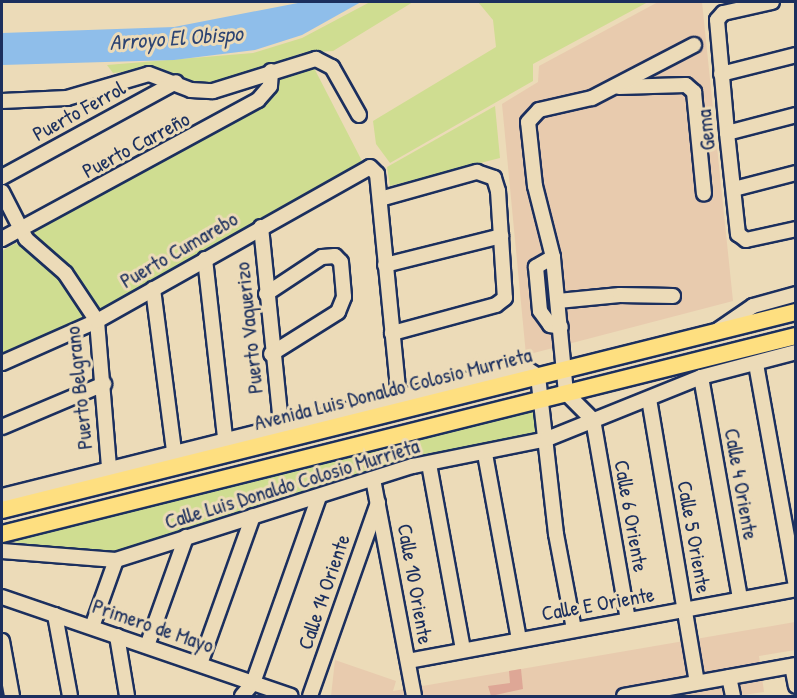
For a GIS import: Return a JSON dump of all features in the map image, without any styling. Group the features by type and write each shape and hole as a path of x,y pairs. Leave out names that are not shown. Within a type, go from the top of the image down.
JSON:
{"main road":[{"name":"Avenida Luis Donaldo Colosio Murrieta","path":"2,510 181,463 224,446 538,376 795,312"},
{"path":"2,534 795,336"},
{"path":"223,480 213,470 224,446"},
{"path":"181,463 223,480"},
{"path":"181,463 192,480 184,489"}],"street":[{"name":"Gema","path":"772,2 719,16 721,74 742,239 795,229"},
{"path":"593,420 566,393 553,258 535,186 529,119 539,110 580,103 694,45"},
{"path":"721,74 795,55"},
{"path":"2,101 67,98 149,74 213,91 305,60 325,62 339,76 359,115"},
{"name":"Puerto Carreño","path":"2,239 258,100 268,90 270,71"},
{"name":"Puerto Ferrol","path":"2,177 176,82"},
{"path":"613,87 690,87 696,97 704,194"},
{"path":"727,132 795,115"},
{"name":"Puerto Cumarebo","path":"2,363 97,321 366,168 373,168 380,199"},
{"path":"392,333 496,306 504,298 497,185 489,175 477,172 380,199 385,265 392,333 399,397"},
{"path":"734,189 795,173"},
{"name":"Puerto Belgrano","path":"2,192 21,229 65,273 97,321 104,384 109,467"},
{"name":"Puerto Vaquerizo","path":"261,227 271,354 281,425"},
{"path":"385,265 501,236"},
{"path":"266,294 322,257 335,256 341,262 344,297 338,312 271,354"},
{"path":"553,258 536,267 540,311 550,325 561,327"},
{"path":"205,259 224,446 281,425 511,369 528,369 538,376 547,439 556,534 574,629"},
{"path":"2,496 109,467 181,463 153,289"},
{"path":"714,333 753,306 795,294"},
{"path":"558,302 620,295 674,296"},
{"name":"Calle Luis Donaldo Colosio Murrieta","path":"2,551 116,561 373,479 429,464 485,454 547,439 701,377 795,352"},
{"path":"756,364 795,588"},
{"name":"Calle 4 Oriente","path":"701,377 740,599"},
{"path":"2,427 104,384"},
{"name":"Calle 5 Oriente","path":"649,399 697,682"},
{"name":"Calle 6 Oriente","path":"593,420 628,620"},
{"path":"485,454 519,639"},
{"path":"429,464 463,650"},
{"name":"Calle 10 Oriente","path":"373,479 414,696"},
{"path":"242,696 253,683 319,497"},
{"name":"Calle 14 Oriente","path":"309,696 378,501"},
{"path":"200,664 253,516"},
{"path":"147,646 186,537"},
{"path":"92,627 116,561"},
{"name":"Calle E Oriente","path":"408,661 795,588"},
{"name":"Primero de Mayo","path":"2,597 291,696"},
{"path":"55,615 70,696"},
{"path":"117,636 127,696"},
{"path":"2,641 12,696"},
{"path":"624,696 668,693 697,682 794,665 795,686"},
{"path":"729,677 733,696"}],"shaded area":[{"path":"658,2 702,2 733,301 526,355 502,104 538,82 539,66"},
{"path":"795,622 795,650 759,656 764,692 737,696 331,696 335,660 396,681 393,691"}],"green space":[{"path":"370,2 413,2 333,51 302,53 223,83 197,86 161,68 113,73 107,65 253,53 302,38"},
{"path":"478,2 648,2 533,64 533,81 390,163 376,144 373,121 496,47 493,20"},
{"path":"312,64 362,161 98,311 71,266 32,232 265,106 277,90 278,76"},
{"path":"495,106 500,158 390,186 387,167"},
{"path":"16,243 63,280 85,318 2,354 2,251"},
{"path":"537,407 545,432 486,448 429,453 108,553 2,541"}],"water":[{"name":"Arroyo El Obispo","path":"303,2 361,2 302,35 255,50 174,60 2,65 2,33 174,27"}],"building":[{"path":"521,669 523,689 491,696 488,686 510,683 509,671"}]}
